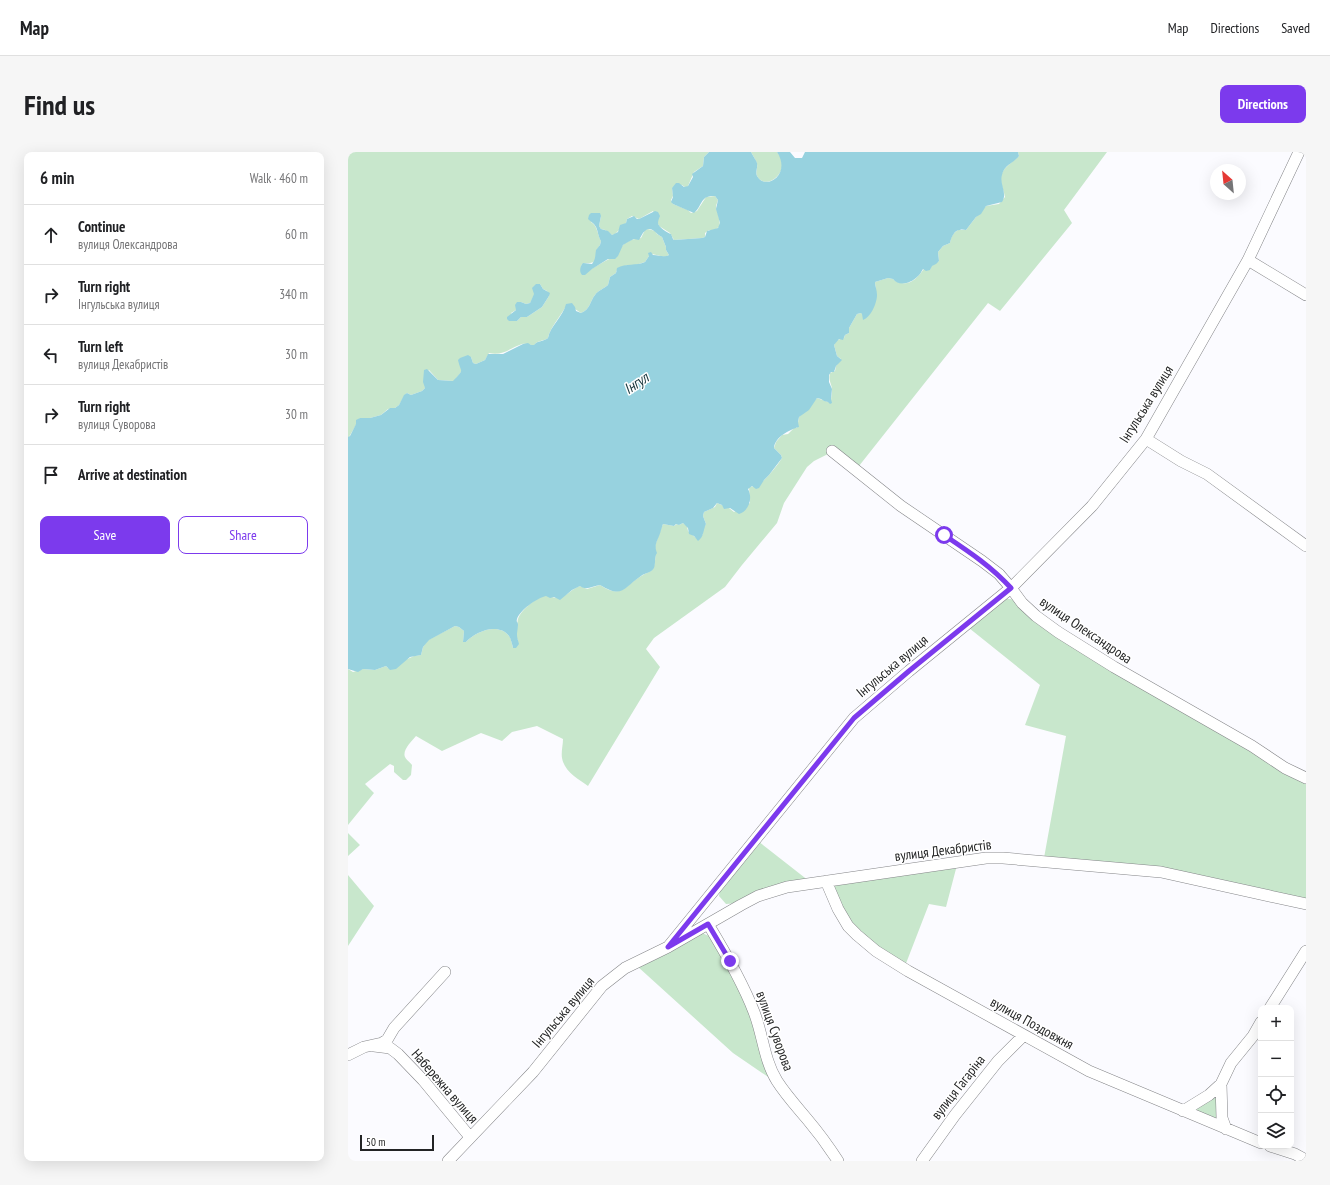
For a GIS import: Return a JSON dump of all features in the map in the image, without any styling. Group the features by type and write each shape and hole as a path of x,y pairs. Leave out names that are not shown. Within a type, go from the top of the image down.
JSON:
{"street":[{"name":"Інгульська вулиця","path":"449,1161 470,1137 533,1072 602,986 625,968 668,947 854,718 1011,588 1092,506 1146,439 1248,260 1299,152"},
{"path":"1248,260 1306,295"},
{"path":"1146,439 1181,461 1207,474 1306,546"},
{"name":"вулиця Олександрова","path":"832,451 902,506 999,574 1022,603 1036,616 1058,632 1114,667 1252,746 1285,768 1306,778"},
{"name":"вулиця Декабристів","path":"668,947 758,896 787,888 826,881 986,858 1003,858 1162,872 1306,904"},
{"name":"вулиця Поздовжня","path":"826,881 838,909 848,926 876,951 908,971 1023,1036 1089,1071 1258,1142"},
{"name":"вулиця Суворова","path":"708,924 730,961 746,994 754,1014 768,1064 777,1081 790,1099 809,1120 838,1161"},
{"path":"1272,1005 1306,951"},
{"name":"Набережна вулиця","path":"374,1046 382,1043 390,1035 394,1028 445,972"},
{"path":"1183,1111 1209,1095 1221,1084 1231,1063 1258,1027"},
{"name":"Набережна вулиця","path":"390,1035 390,1044 470,1137"},
{"name":"вулиця Гагаріна","path":"922,1161 955,1115 998,1061 1023,1036"},
{"name":"Набережна вулиця","path":"348,1055 364,1047 374,1046 390,1048 398,1054"},
{"path":"1221,1084 1222,1118 1226,1129"},
{"path":"1279,1149 1295,1154 1306,1160"}],"green space":[{"path":"348,152 709,152 704,157 703,166 694,172 686,188 682,185 672,188 673,196 671,200 673,204 688,210 691,213 697,211 706,197 715,196 718,200 716,206 720,226 715,230 709,230 705,233 705,237 702,238 674,240 670,233 659,226 653,211 639,219 632,216 627,219 626,223 615,234 612,235 601,229 599,226 601,216 591,222 596,228 601,241 596,251 596,259 593,262 582,264 581,269 587,272 599,265 614,256 625,243 641,238 645,230 648,229 655,231 662,237 669,255 665,257 652,254 645,262 632,266 627,265 616,271 616,273 610,277 608,285 596,293 590,305 584,312 581,313 575,309 565,308 552,327 548,338 545,340 534,345 522,344 502,353 489,353 485,360 476,364 473,363 471,357 461,366 462,371 454,381 438,380 429,370 424,375 425,388 422,391 411,395 407,393 399,405 395,408 388,409 381,415 370,418 360,418 348,437","holes":["540,284 543,289 547,291 549,296 542,307 527,317 521,317 517,321 511,313 516,310 516,307 521,302 526,304 530,303"]},
{"path":"751,152 777,152 782,159 781,171 774,179 770,181 765,182 761,180 756,174 757,164"},
{"path":"1018,152 1107,152 1064,210 1072,223 1000,311 988,303 855,471 828,454 814,461 807,467 784,503 777,523 725,587 654,638 646,649 660,667 588,786 568,771 563,763 563,739 537,726 512,732 502,741 481,733 442,751 416,736 404,754 412,765 411,775 406,780 403,780 394,772 394,766 390,764 365,784 374,793 348,825 348,669 353,672 363,669 375,670 386,666 388,668 414,656 421,655 423,647 428,640 455,626 464,631 463,642 466,642 481,632 493,629 504,632 509,636 513,648 518,640 516,637 516,632 518,620 525,609 536,600 543,596 557,598 562,597 580,586 587,589 600,585 614,591 619,591 651,571 653,568 655,561 655,546 663,524 674,526 683,523 687,526 688,531 697,539 703,534 703,529 706,524 703,516 704,512 715,507 717,503 734,512 750,503 749,487 759,484 766,478 774,470 782,458 774,448 776,442 782,435 788,434 794,428 797,428 799,417 817,398 828,402 831,401 832,390 829,378 830,373 835,371 836,366 841,359 837,356 834,345 837,340 844,338 845,335 849,333 849,328 857,314 861,313 868,316 875,299 875,282 888,278 899,283 909,283 924,269 930,270 931,266 939,261 938,252 943,246 950,243 955,232 958,230 966,230 986,206 999,204 1005,197 1001,183 1002,173 1019,156"},
{"path":"1005,599 1015,601 1306,780 1306,900 1044,858 1066,736 1025,725 1040,685 969,628"},
{"path":"348,833 360,845 348,856"},
{"path":"758,841 809,881 739,903 726,904 719,896 720,891"},
{"path":"957,865 946,907 929,904 905,966 850,925 833,885"},
{"path":"348,875 374,906 348,946"},
{"path":"702,933 709,936 744,995 774,1081 733,1053 637,966"},
{"path":"1217,1090 1221,1123 1190,1108"}],"water":[{"name":"Інгул","path":"709,152 751,152 757,163 757,176 766,182 776,178 779,174 781,160 777,152 790,152 795,158 802,158 805,152 1018,152 1019,156 1015,161 1007,166 1003,172 1001,178 1004,199 1002,202 986,206 981,214 976,217 966,230 958,230 954,233 950,243 943,246 938,252 939,261 932,266 930,270 926,271 923,269 914,279 905,283 898,283 893,279 888,278 875,282 877,298 871,313 863,320 861,313 857,314 849,328 849,333 845,335 843,340 839,339 834,345 837,356 842,360 836,366 834,372 831,372 829,375 829,382 832,389 832,403 830,404 817,398 809,410 799,417 799,427 787,432 777,440 774,448 782,458 759,488 756,489 752,486 748,489 750,500 748,507 745,510 739,514 730,508 724,509 722,505 717,503 713,508 704,512 703,516 706,524 698,541 694,536 689,534 688,528 683,523 679,525 676,524 674,526 663,524 656,544 657,553 654,568 622,590 614,591 600,585 587,588 580,586 572,590 560,600 554,597 550,598 546,596 538,599 525,608 517,619 517,636 519,644 516,648 513,648 509,636 504,632 493,629 481,632 466,642 463,642 464,631 455,626 429,640 423,647 421,655 410,657 396,669 390,670 386,666 375,670 363,669 358,672 348,669 348,437 356,424 356,420 381,415 390,408 395,408 399,405 404,395 407,393 411,395 422,391 425,388 423,382 424,370 427,369 438,380 453,381 461,371 458,360 460,358 468,355 471,357 473,363 476,364 485,360 488,354 503,354 523,344 528,343 534,345 537,342 548,338 551,329 562,313 566,304 572,303 576,311 581,313 584,312 588,308 596,293 608,285 610,277 616,273 617,268 645,262 649,256 648,253 651,252 653,255 669,255 662,237 652,230 647,229 639,240 634,239 623,245 615,259 608,259 585,275 582,275 580,271 582,264 592,264 595,259 596,250 601,241 597,229 588,219 591,213 600,213 601,216 599,226 601,229 608,231 612,235 618,232 620,225 626,223 627,219 634,216 639,219 655,211 658,212 660,216 658,225 663,230 671,234 674,240 702,238 705,237 707,231 718,228 720,223 716,209 718,200 715,196 710,196 704,199 694,213 671,202 673,197 672,188 676,183 679,183 684,187 688,186 693,177 692,174 703,166 704,157"},
{"path":"536,284 540,284 543,289 550,293 542,307 527,317 521,317 517,321 509,321 507,317 516,310 515,305 517,302 526,304 530,303 534,294 532,288"}],"route":[{"path":"730,961 708,924 668,947 854,718 1011,588 999,574 944,535"}]}
